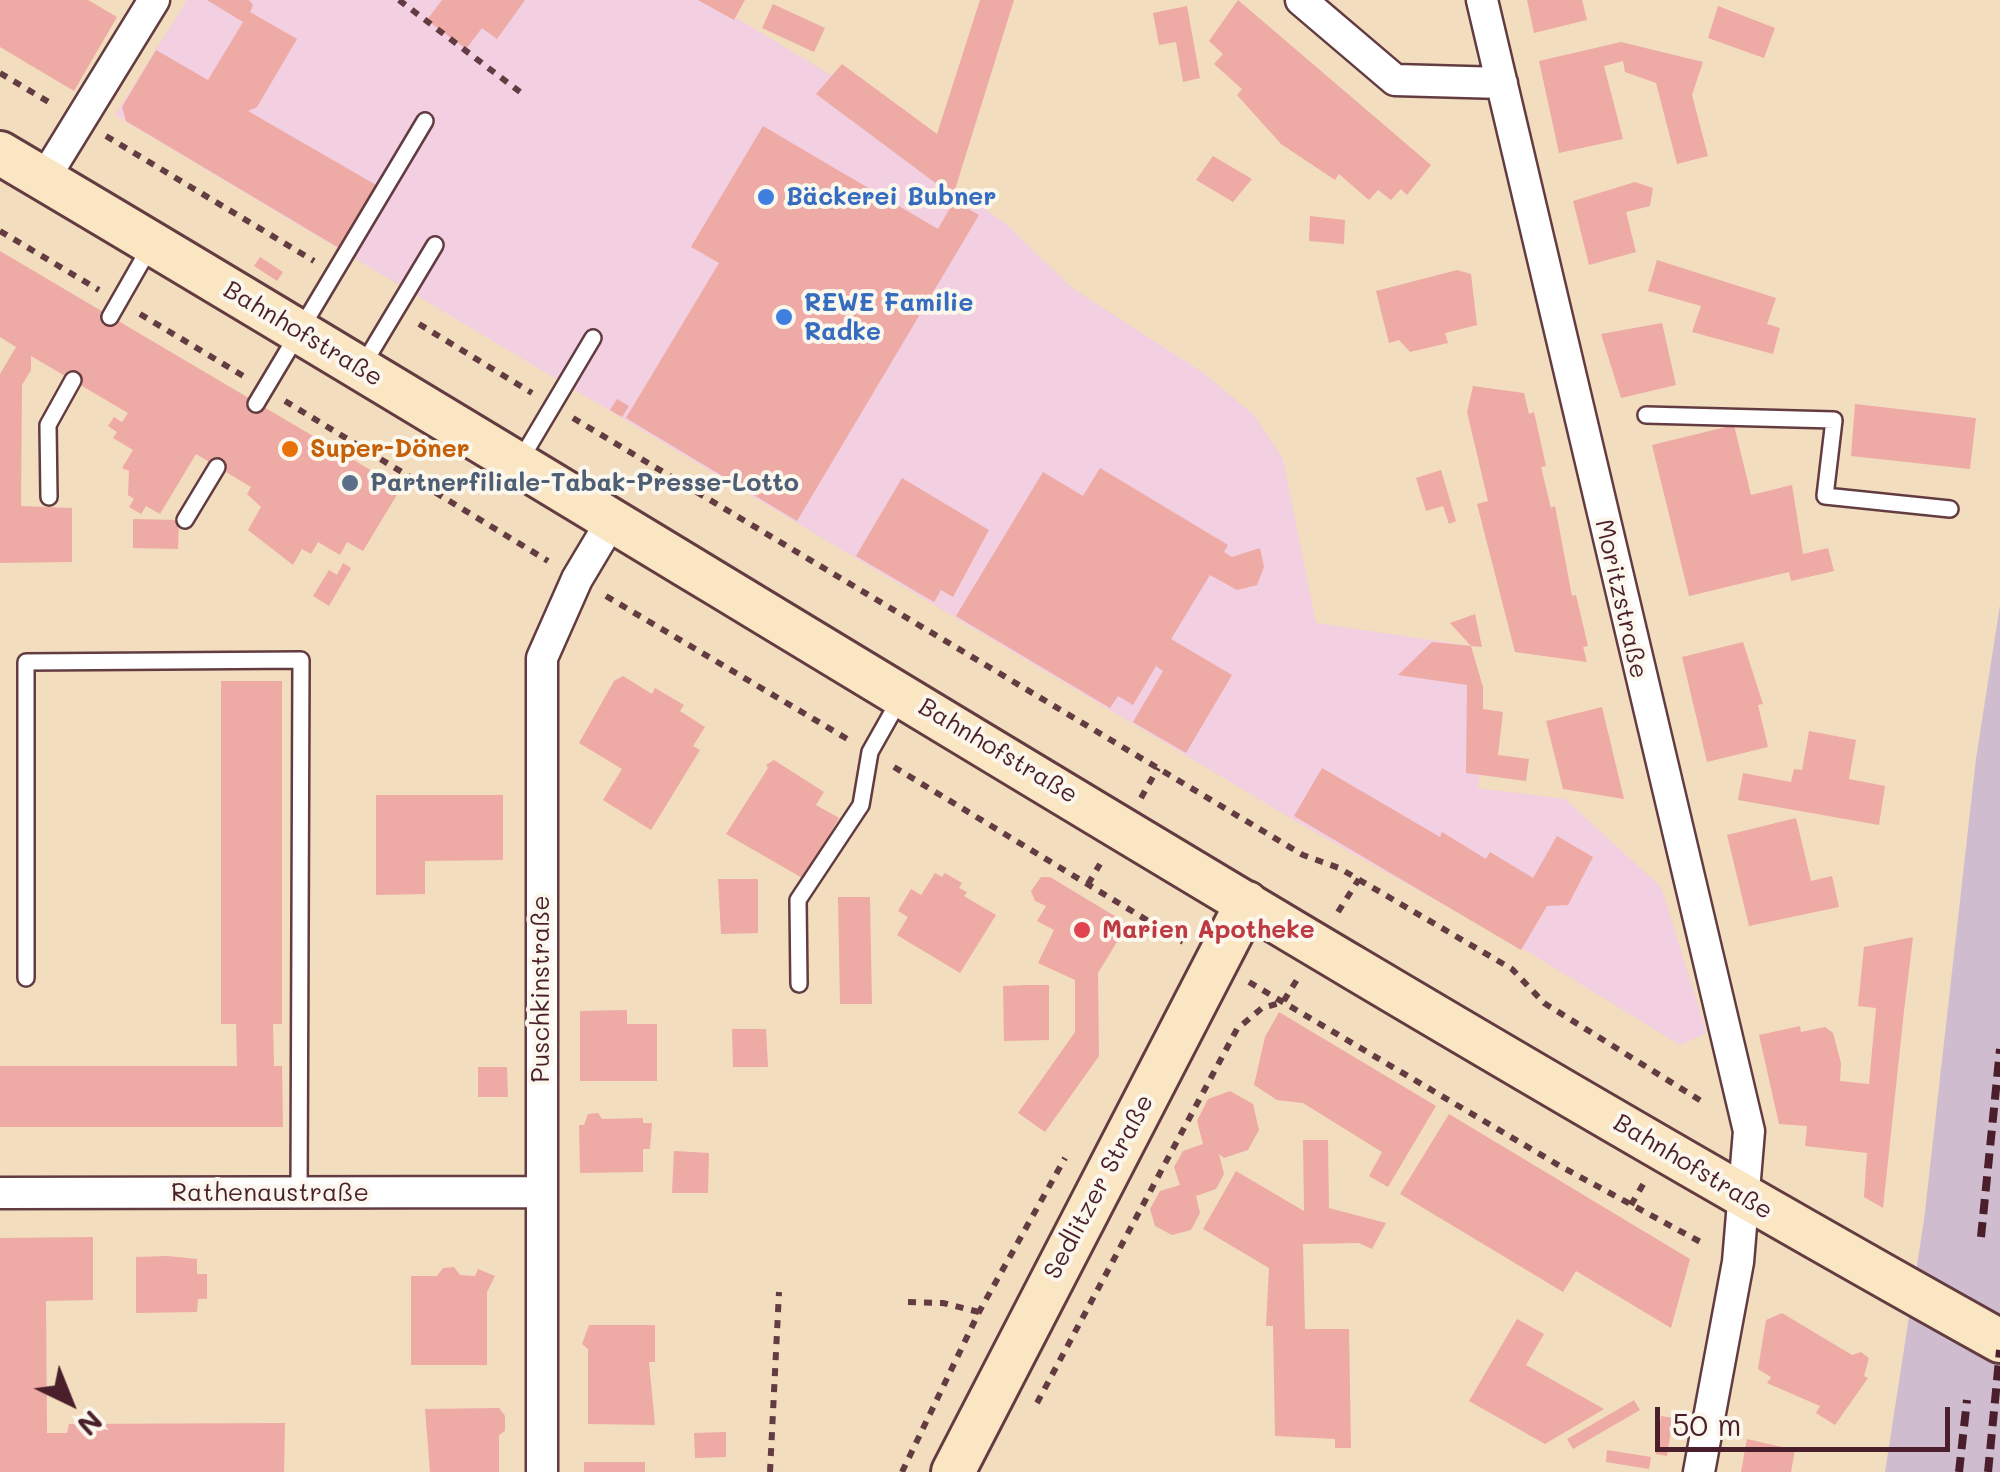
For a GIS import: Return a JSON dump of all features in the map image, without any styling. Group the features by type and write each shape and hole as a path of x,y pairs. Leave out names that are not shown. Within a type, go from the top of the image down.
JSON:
{"main road":[{"name":"Bahnhofstraße","path":"0,153 1744,1198 2000,1341"},
{"name":"Sedlitzer Straße","path":"953,1472 1248,902"}],"street":[{"path":"44,179 154,0"},
{"path":"1301,0 1395,80 1502,82"},
{"name":"Moritzstraße","path":"1482,0 1749,1131 1738,1262 1700,1472"},
{"name":"Puschkinstraße","path":"542,1472 542,658 578,579 611,522"},
{"name":"Rathenaustraße","path":"0,1192 541,1192"}],"lane":[{"path":"256,404 425,121"},
{"path":"110,316 152,243"},
{"path":"362,368 435,245"},
{"path":"518,464 593,338"},
{"path":"49,496 48,425 73,380"},
{"path":"1646,415 1834,420 1825,496 1950,509"},
{"path":"186,520 217,467"},
{"path":"26,978 26,662 301,660 298,1193"},
{"path":"799,984 798,900 861,805 870,752 903,693"}],"path":[{"path":"398,0 524,96"},
{"path":"0,73 334,273"},
{"path":"396,310 1304,855 1339,868 1512,969 1544,1003 1749,1131"},
{"path":"1175,960 1184,943"},
{"path":"1034,1406 1043,1396 1237,1029 1262,1008 1283,1002"},
{"path":"902,1472 980,1312 1072,1144"},
{"path":"770,1472 779,1292"},
{"path":"908,1302 943,1303 980,1312"}],"shaded area":[{"path":"187,0 707,0 839,80 828,97 1006,224 1072,288 1202,372 1253,414 1283,459 1316,623 1471,646 1482,754 1478,788 1565,799 1661,887 1707,1033 1680,1045 1535,956 1304,826 115,115"},
{"path":"2000,605 2000,1472 1885,1472 1924,1220 1976,759"}],"building":[{"path":"0,0 88,0 117,17 74,91 0,47"},
{"path":"207,0 249,0 253,5 250,12 297,39 257,107 248,111 376,185 339,248 126,121 122,107 156,50 208,80 243,22"},
{"path":"442,0 525,0 497,39 482,28 466,49 427,20"},
{"path":"698,0 745,0 734,20"},
{"path":"980,0 1014,0 953,196 816,94 842,64 937,134"},
{"path":"1238,0 1431,165 1407,195 1401,189 1391,200 1378,190 1369,200 1339,174 1335,180 1281,144 1237,95 1242,89 1214,64 1223,54 1209,41"},
{"path":"1527,0 1582,0 1587,20 1534,33"},
{"path":"773,4 825,28 814,52 762,28"},
{"path":"1187,6 1200,78 1183,82 1176,42 1159,45 1153,13"},
{"path":"1718,6 1775,28 1764,58 1708,38"},
{"path":"1621,42 1703,62 1692,95 1708,156 1677,164 1656,83 1625,72 1623,61 1604,66 1623,139 1559,153 1539,61"},
{"path":"763,126 938,229 954,201 979,215 797,521 626,418 719,263 691,247"},
{"path":"1213,156 1252,179 1233,202 1196,180"},
{"path":"1635,182 1653,188 1650,206 1626,212 1636,252 1589,265 1573,201"},
{"path":"1310,216 1345,220 1344,244 1309,241"},
{"path":"0,251 401,488 363,551 347,542 340,555 318,542 311,554 302,549 293,565 248,530 261,507 247,494 251,487 196,454 160,514 146,506 141,514 129,507 134,499 128,495 129,471 122,468 133,450 113,438 117,432 108,426 114,417 122,422 128,413 31,356 31,370 22,385 21,506 72,508 72,562 0,563 0,374 16,347 0,337"},
{"path":"260,257 283,272 277,281 254,266"},
{"path":"1657,260 1776,298 1767,324 1780,328 1773,354 1692,332 1701,306 1648,291"},
{"path":"1457,270 1471,274 1477,325 1445,333 1448,343 1410,352 1399,340 1389,343 1376,291"},
{"path":"1662,323 1676,385 1621,398 1601,334"},
{"path":"1473,386 1524,393 1529,414 1534,412 1546,466 1541,467 1551,508 1555,506 1572,596 1576,595 1588,646 1583,647 1587,662 1515,652 1477,504 1488,501 1467,412"},
{"path":"617,399 629,406 622,417 610,410"},
{"path":"1855,404 1976,418 1970,469 1851,456"},
{"path":"1734,425 1751,495 1792,485 1803,554 1828,548 1834,571 1791,581 1789,572 1689,596 1652,445"},
{"path":"1100,468 1228,545 1224,552 1232,557 1260,548 1264,567 1257,585 1237,590 1210,575 1171,639 1232,675 1186,753 1133,722 1163,671 1156,666 1133,705 1118,696 1110,708 956,616 1043,472 1083,496"},
{"path":"1441,470 1456,521 1449,524 1443,506 1426,511 1416,478"},
{"path":"902,478 989,530 953,597 941,590 934,602 856,556"},
{"path":"133,519 179,520 178,549 133,548"},
{"path":"343,563 351,568 329,606 313,596 329,570 337,575"},
{"path":"1475,614 1482,647 1471,646 1450,623"},
{"path":"1432,642 1471,646 1483,687 1483,709 1503,712 1498,755 1529,759 1526,781 1466,773 1467,685 1398,675"},
{"path":"1743,642 1763,704 1758,705 1768,747 1707,762 1682,657"},
{"path":"623,676 652,694 655,688 684,705 680,711 705,727 693,746 700,750 651,830 603,800 622,769 579,743 614,681"},
{"path":"221,681 282,681 282,1024 273,1024 274,1066 282,1066 283,1127 0,1127 0,1066 237,1066 236,1024 221,1024"},
{"path":"1602,707 1624,799 1563,789 1546,721"},
{"path":"1809,731 1856,740 1849,779 1885,786 1879,825 1738,800 1743,773 1791,782 1794,769 1802,770"},
{"path":"774,760 824,792 816,805 839,818 804,879 726,834 768,768 766,765"},
{"path":"1322,768 1440,837 1442,832 1486,859 1490,852 1533,878 1557,836 1593,857 1568,905 1547,906 1521,950 1294,816"},
{"path":"376,795 503,795 503,860 425,861 425,894 376,895"},
{"path":"1796,818 1811,881 1832,876 1839,907 1749,926 1727,835"},
{"path":"935,873 942,877 945,873 962,883 959,888 967,892 964,896 996,915 960,973 897,935 908,917 898,911 911,889 921,895"},
{"path":"1041,877 1050,877 1128,924 1098,973 1099,1056 1045,1132 1018,1113 1075,1032 1075,980 1038,963 1054,930 1037,921 1046,906 1035,901 1031,891"},
{"path":"718,879 758,879 758,933 721,934"},
{"path":"838,897 870,897 872,1004 840,1004"},
{"path":"1913,937 1883,1208 1864,1197 1867,1153 1805,1146 1807,1126 1779,1124 1759,1035 1800,1026 1801,1032 1825,1027 1833,1033 1841,1063 1840,1081 1869,1084 1876,1008 1858,1006 1864,947"},
{"path":"1049,985 1049,1040 1004,1041 1003,986"},
{"path":"627,1010 627,1024 657,1024 657,1081 580,1081 580,1011"},
{"path":"1279,1012 1436,1106 1388,1187 1369,1176 1382,1152 1303,1103 1277,1100 1254,1085 1265,1037"},
{"path":"732,1029 766,1029 768,1067 733,1067"},
{"path":"478,1067 507,1067 508,1097 478,1097"},
{"path":"1230,1091 1253,1104 1259,1130 1248,1150 1224,1158 1219,1154 1224,1174 1216,1189 1196,1196 1200,1213 1191,1230 1172,1235 1155,1226 1150,1209 1160,1191 1180,1185 1174,1167 1183,1151 1203,1144 1197,1121 1208,1099"},
{"path":"598,1113 602,1119 643,1118 643,1123 652,1123 650,1149 643,1149 643,1172 580,1173 579,1125 584,1125 588,1114"},
{"path":"1449,1114 1690,1259 1671,1328 1576,1271 1563,1292 1400,1194"},
{"path":"1303,1140 1328,1140 1329,1208 1386,1223 1372,1249 1359,1243 1303,1244 1305,1329 1349,1329 1351,1448 1335,1448 1335,1439 1275,1436 1273,1326 1266,1326 1269,1268 1203,1229 1236,1171 1304,1211"},
{"path":"674,1151 709,1153 708,1193 672,1193"},
{"path":"93,1237 93,1300 46,1301 47,1433 67,1433 69,1424 285,1423 284,1472 0,1472 0,1238"},
{"path":"136,1257 197,1259 197,1274 207,1274 207,1299 198,1299 197,1312 136,1313"},
{"path":"454,1267 460,1275 475,1276 478,1269 495,1276 487,1292 487,1365 411,1365 411,1276 437,1276 443,1268"},
{"path":"1782,1313 1852,1355 1861,1352 1869,1358 1864,1376 1868,1378 1835,1425 1816,1413 1820,1406 1767,1383 1771,1377 1758,1369 1766,1320"},
{"path":"1517,1319 1544,1334 1526,1365 1604,1409 1545,1444 1469,1401"},
{"path":"589,1325 655,1325 655,1362 649,1362 655,1425 588,1424 588,1349 582,1344"},
{"path":"1634,1400 1640,1410 1573,1449 1567,1439"},
{"path":"499,1408 505,1416 505,1431 499,1435 499,1472 430,1472 425,1409"},
{"path":"1661,1416 1673,1418 1667,1456 1656,1454"},
{"path":"726,1432 726,1457 695,1458 694,1433"},
{"path":"1747,1439 1795,1450 1791,1472 1741,1472"},
{"path":"1607,1450 1651,1457 1649,1469 1606,1462"},
{"path":"584,1462 645,1462 645,1472 584,1472"}],"railway":[{"path":"1981,1237 2000,1049"},
{"path":"1988,1472 2000,1350"},
{"path":"1959,1472 1967,1400"}],"place":[{"name":"Bäckerei Bubner","path":"766,197"},
{"name":"REWE Familie Radke","path":"784,317"},
{"name":"Super-Döner","path":"290,449"},
{"name":"Partnerfiliale-Tabak-Presse-Lotto","path":"350,483"},
{"name":"Marien Apotheke","path":"1082,930"}]}
